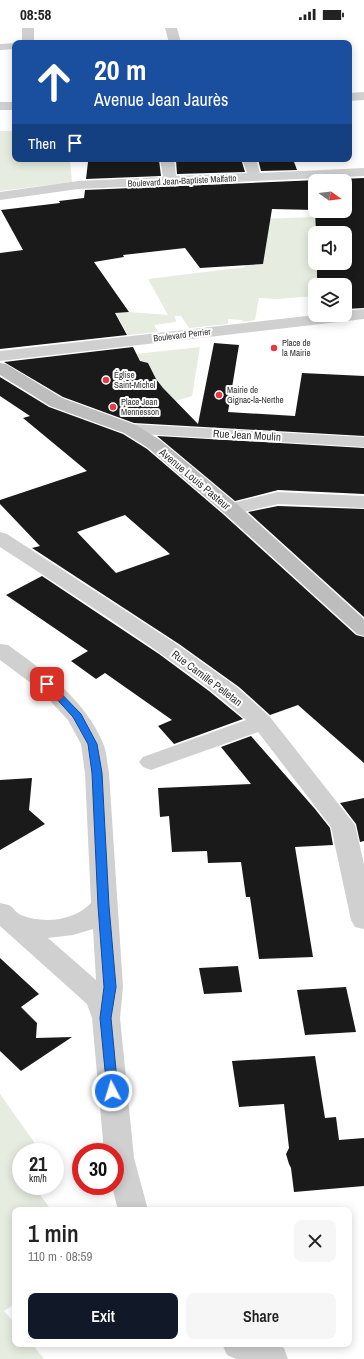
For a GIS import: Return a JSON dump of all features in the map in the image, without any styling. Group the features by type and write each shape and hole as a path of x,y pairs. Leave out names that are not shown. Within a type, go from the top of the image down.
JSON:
{"street":[{"path":"28,28 28,40"},
{"path":"172,28 174,40"},
{"path":"0,46 12,46"},
{"path":"352,96 364,96"},
{"path":"0,106 12,106"},
{"path":"168,162 170,182"},
{"path":"250,162 255,177"},
{"name":"Boulevard Jean-Baptiste Malfatto","path":"0,196 78,185 364,172"},
{"name":"Boulevard Perrier","path":"0,356 364,314"},
{"name":"Avenue Louis Pasteur","path":"0,368 56,402 130,428 154,444 231,509 364,630"},
{"name":"Rue Jean Moulin","path":"130,428 364,442"},
{"path":"231,509 278,498 364,502"},
{"name":"Rue Camille Pelletan","path":"0,538 170,650 230,693 262,722 343,825 364,920"},
{"path":"0,650 47,684 77,716 92,744 97,773 110,987 106,1018 119,1158 131,1207"},
{"path":"151,762 262,722"},
{"path":"5,916 27,927 48,930 72,925 90,919 104,906"},
{"path":"5,916 90,989 98,998 106,1018"},
{"path":"245,1347 272,1359"}],"shaded area":[{"path":"0,131 12,131 12,162 70,162 72,182 0,191"},
{"path":"315,218 316,226 308,226 308,270 317,270 317,278 308,278 308,297 277,299 259,298 255,320 242,322 243,320 228,319 228,324 189,328 181,316 175,316 176,322 154,325 158,332 128,335 116,313 129,312 168,315 148,279 246,267 212,221"},
{"path":"200,347 192,396 175,401 147,372 149,364 142,363 136,354"},
{"path":"0,1094 35,1143 12,1143 12,1195 40,1195 49,1207 12,1207 12,1306 4,1311 12,1320 12,1347 34,1347 44,1359 0,1359"}],"building":[{"path":"88,162 159,162 161,176 86,179"},
{"path":"176,162 242,162 245,172 177,174"},
{"path":"259,162 294,162 297,170 261,171"},
{"path":"364,178 364,308 352,309 352,278 317,278 317,270 352,270 352,226 316,226 315,218 352,218 352,179"},
{"path":"308,180 308,210 272,209 263,264 200,268 185,248 123,255 124,257 94,262 129,312 115,313 127,335 0,349 0,253 23,250 1,210 60,203 59,201 84,198 85,190"},
{"path":"214,343 239,345 228,412 295,416 302,373 364,376 364,436 134,423 63,397 4,362 133,347 140,361 148,363 156,379 163,388 198,424"},
{"path":"0,377 49,407 123,434 147,449 223,514 356,635 364,637 364,763 298,705 270,715 239,687 179,644 32,548 40,546 0,504 0,500 87,471 23,418 30,416 0,396","holes":["125,515 170,554 116,573 77,532"]},
{"path":"157,436 364,448 364,494 278,490 235,501"},
{"path":"278,506 364,509 364,617 248,512"},
{"path":"42,576 159,654 209,691 243,719 174,744 158,726 172,720 105,673 96,679 71,661 88,651 6,595"},
{"path":"251,736 330,828 333,845 295,847 313,957 259,959 250,897 246,897 241,862 208,863 207,851 172,852 169,816 160,817 158,788 251,784 221,747"},
{"path":"32,778 29,810 45,824 0,850 0,780"},
{"path":"364,798 364,841 360,842 356,824 340,803"},
{"path":"0,958 39,994 21,1007 37,1023 36,1038 72,1037 21,1071 0,1051"},
{"path":"238,966 242,992 204,994 199,968"},
{"path":"346,987 356,1032 305,1035 297,990"},
{"path":"315,1056 325,1118 336,1117 339,1140 364,1138 364,1186 294,1192 291,1168 286,1154 289,1148 284,1104 239,1107 232,1061"}],"place":[{"name":"Place de la Mairie","path":"274,348"},
{"name":"Église Saint-Michel","path":"106,380"},
{"name":"Mairie de Gignac-la-Nerthe","path":"219,395"},
{"name":"Place Jean Mennesson","path":"113,407"}],"route":[{"path":"47,684 77,716 92,744 97,773 110,987 106,1018 112,1091"}]}
